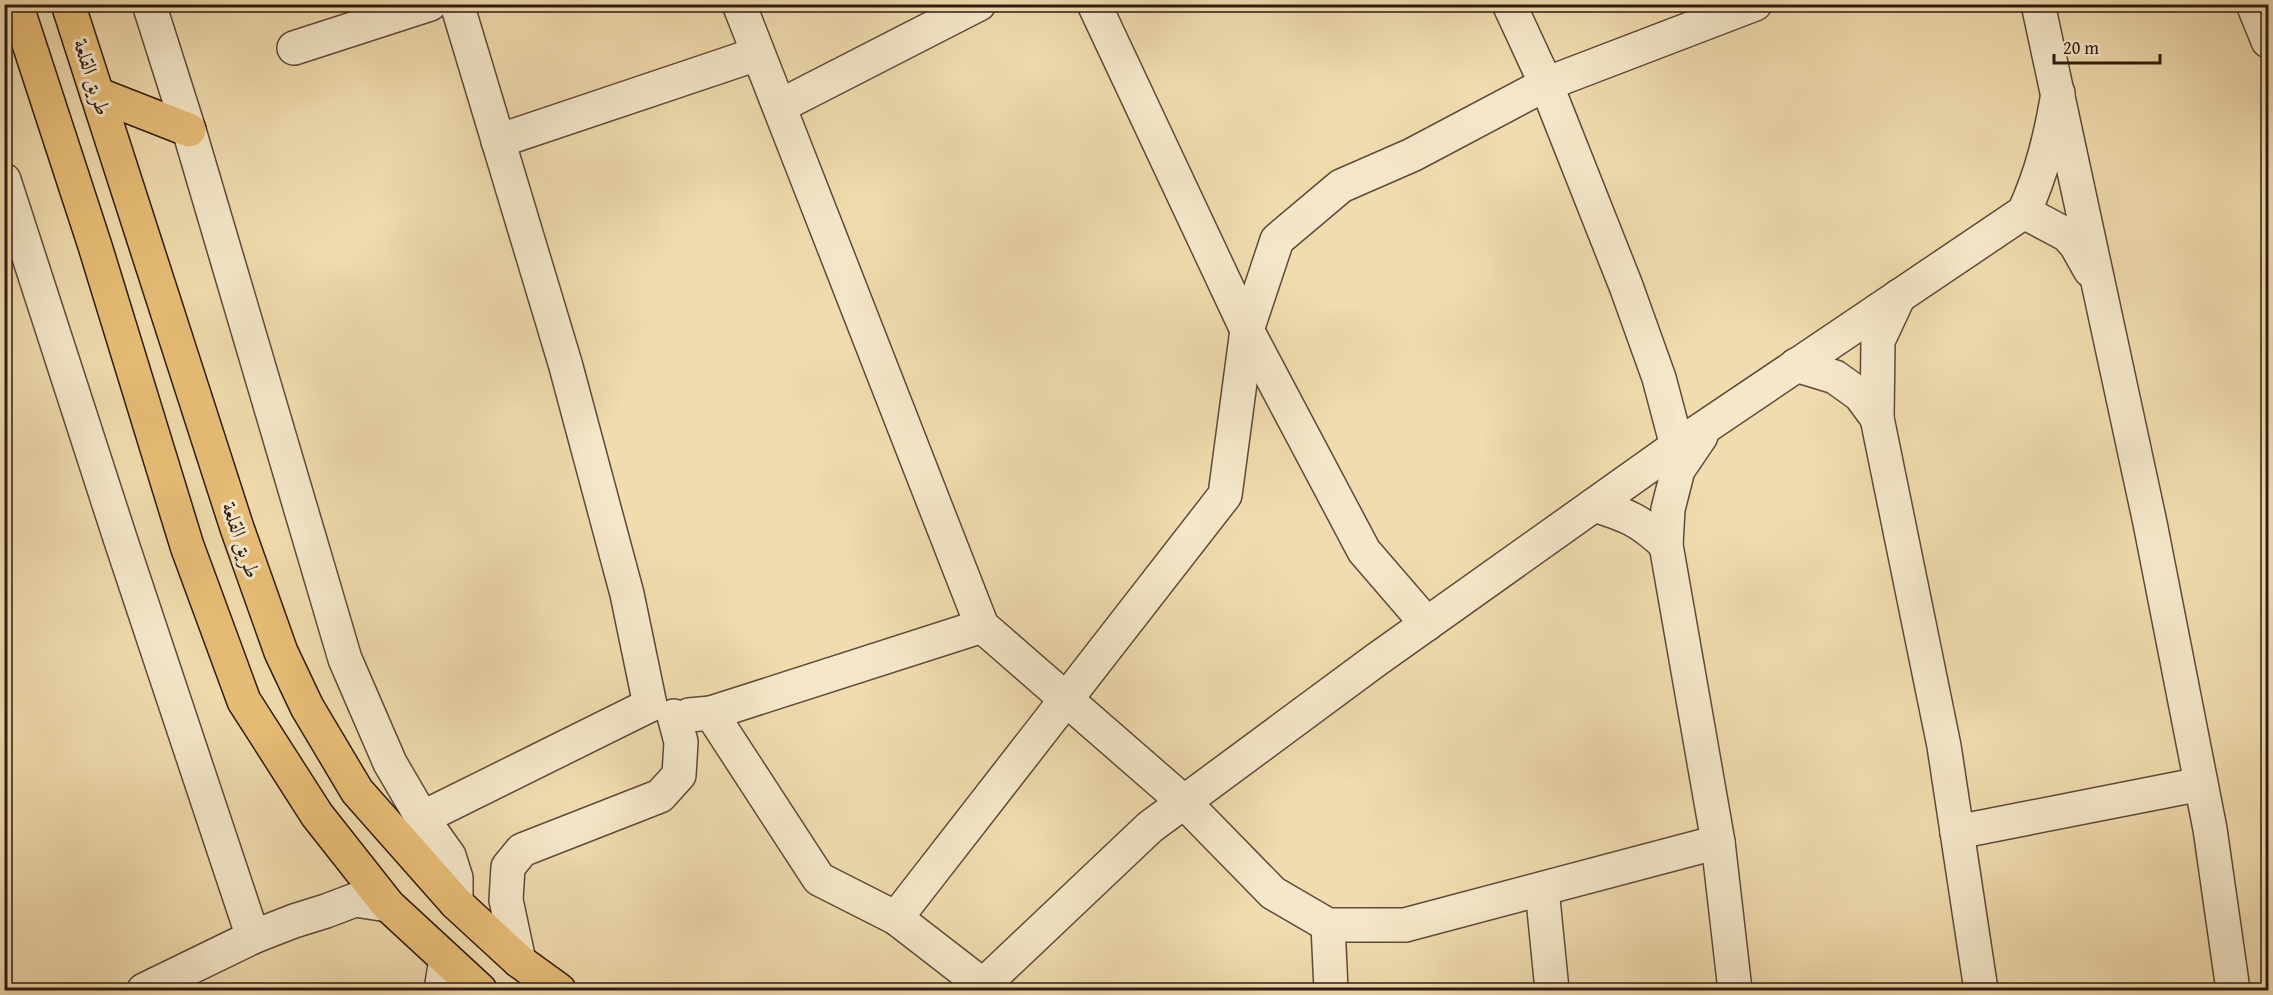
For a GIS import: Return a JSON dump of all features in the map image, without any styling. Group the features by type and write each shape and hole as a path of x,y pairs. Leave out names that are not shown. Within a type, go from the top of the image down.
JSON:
{"main road":[{"path":"16,4 102,268 187,546 244,700 317,814 444,975 480,990"},
{"name":"طريق القلعة","path":"68,4 237,528 281,652 307,707 357,791 456,903 519,960 559,990"},
{"path":"97,94 189,130"}],"street":[{"path":"149,4 189,130 345,659 390,763 422,818 449,856 456,878 456,903"},
{"path":"294,48 430,4"},
{"path":"457,4 568,375 627,594 662,710 681,742 679,775 660,796 522,850 508,867 506,900 519,960"},
{"path":"739,4 982,626 1184,802 1273,893 1328,925 1405,925 1718,842"},
{"path":"780,106 979,4"},
{"path":"1094,4 1247,330 1364,551 1427,624"},
{"path":"1509,4 1546,84 1626,286 1659,378 1677,446"},
{"path":"896,918 1225,495 1247,330 1277,240 1341,186 1412,154 1546,84 1755,4"},
{"path":"2253,4 2268,40"},
{"path":"2045,7 2058,93 2150,523 2210,829 2233,990"},
{"path":"498,141 757,54"},
{"path":"711,713 819,879 896,918 981,989 1150,827 1427,624 1677,446 2024,212 2038,182 2051,137 2058,93"},
{"path":"4,180 16,255 120,538 253,937"},
{"path":"2024,212 2067,235 2076,245 2098,284"},
{"path":"1899,296 1878,341 1877,418 1944,746 1981,990"},
{"path":"1796,365 1835,377 1860,395 1877,418"},
{"path":"1709,424 1678,470 1668,509 1666,545 1718,842 1735,990"},
{"path":"1594,505 1626,514 1646,526 1666,545"},
{"path":"422,818 662,710 711,713 982,626"},
{"path":"1957,832 2201,784"},
{"path":"1542,889 1552,990"},
{"path":"144,990 178,982 253,937 355,900 388,905"},
{"path":"1328,925 1331,990"}]}
